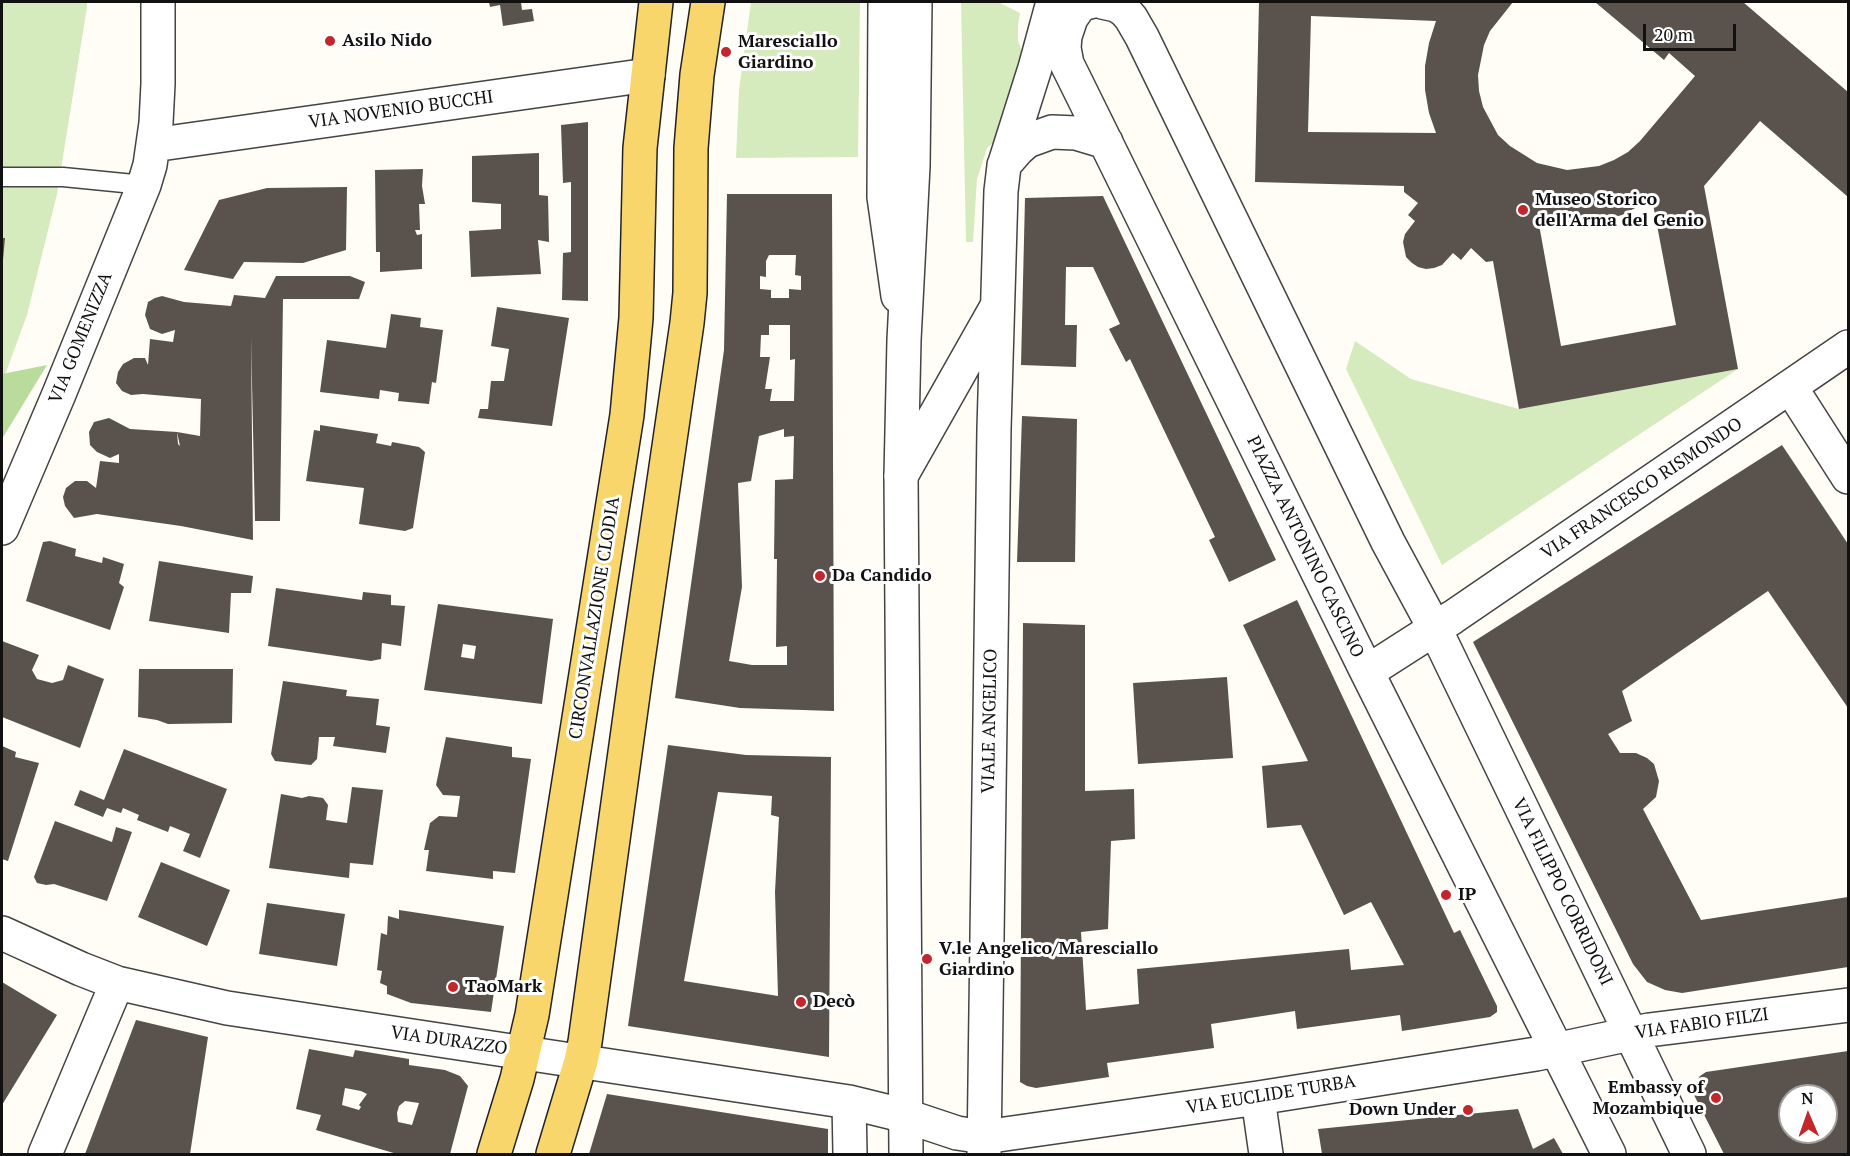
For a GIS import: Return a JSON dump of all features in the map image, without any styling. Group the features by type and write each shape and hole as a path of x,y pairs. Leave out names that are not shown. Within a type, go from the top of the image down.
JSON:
{"main road":[{"name":"CIRCONVALLAZIONE CLODIA","path":"494,1155 524,1052 532,1015 627,415 636,318 639,167 656,2"},
{"path":"553,1155 581,1061 590,1008 637,661 687,323 690,293 691,148 697,75 708,2"}],"street":[{"name":"VIA GOMENIZZA","path":"2,528 144,185 153,145 158,84 158,2"},
{"path":"885,2 899,169"},
{"path":"899,169 915,2"},
{"path":"1084,4 1131,18 1142,37 1388,542 1435,629"},
{"name":"VIALE ANGELICO","path":"975,1142 1000,203 1004,166 1035,68 1084,4"},
{"name":"PIAZZA ANTONINO CASCINO","path":"1084,4 1067,28 1064,48 1067,64 1366,672 1435,629"},
{"name":"VIA NOVENIO BUCCHI","path":"153,145 648,75"},
{"path":"1004,166 1028,141 1052,132 1076,133 1106,142"},
{"name":"VIALE ANGELICO","path":"899,169 904,340 902,476 906,1155"},
{"name":"VIALE ANGELICO","path":"902,476 998,304"},
{"name":"VIA FRANCESCO RISMONDO","path":"1435,629 1848,347"},
{"path":"1791,388 1848,477"},
{"name":"VIA FILIPPO CORRIDONI","path":"1435,629 1689,1155"},
{"path":"1366,672 1609,1155"},
{"name":"VIA DURAZZO","path":"2,933 117,983 227,1008 849,1102 906,1116"},
{"path":"45,1155 117,983"},
{"name":"VIA FABIO FILZI","path":"1556,1049 1667,1027 1848,1005"},
{"name":"VIA EUCLIDE TURBA","path":"975,1142 1556,1049"},
{"path":"1258,1098 1266,1155"},
{"path":"849,1102 850,1155"},
{"path":"906,1116 975,1142"}],"lane":[{"path":"2,177 63,177 144,185"}],"green space":[{"path":"2,2 87,2 87,7 57,194 27,315 2,383"},
{"path":"751,2 860,2 858,157 736,158 739,90"},
{"path":"961,2 998,2 1020,13 1018,41 1025,60 1003,134 987,148 977,179 973,242 966,242"},
{"path":"1355,341 1411,379 1519,409 1738,369 1442,565 1346,369"},
{"path":"47,365 2,439 2,374"}],"building":[{"path":"489,2 521,2 522,10 532,9 534,21 503,26 500,5 490,7"},
{"name":"Museo Storico dell'Arma del Genio","path":"1259,2 1513,2 1490,31 1484,45 1478,75 1483,107 1498,135 1510,146 1537,163 1567,170 1599,166 1628,152 1695,76 1669,53 1664,60 1595,2 1743,2 1848,92 1848,197 1760,121 1704,186 1738,369 1519,409 1493,261 1486,262 1471,248 1461,260 1453,253 1442,265 1434,268 1426,269 1412,263 1406,257 1403,242 1405,234 1415,221 1408,215 1418,203 1404,192 1404,186 1255,182","holes":["1311,16 1436,21 1425,66 1425,90 1429,113 1436,133 1308,132","1652,199 1676,325 1561,346 1538,219 1573,224 1598,221 1622,215"]},
{"path":"588,122 588,301 562,300 563,253 571,252 571,182 563,183 561,125"},
{"path":"539,153 539,195 548,196 549,242 538,240 541,274 471,277 469,231 501,229 501,204 472,202 472,156"},
{"path":"423,169 422,186 425,204 419,204 420,230 415,230 417,235 422,234 422,269 380,272 380,252 376,252 375,170"},
{"path":"347,187 346,250 303,263 244,262 233,279 184,270 219,200 267,188"},
{"path":"727,194 832,194 834,711 740,708 675,698 724,350","holes":["769,255 796,255 795,275 801,276 801,290 789,289 789,298 771,298 771,290 760,289 760,276 766,277 766,261","769,325 790,325 790,360 795,359 794,401 770,401 772,389 765,389 770,357 760,357 761,335 769,335","784,429 784,437 794,436 793,479 775,480 776,647 787,646 787,665 752,665 729,661 742,587 738,483 751,481 759,436"]},
{"path":"1103,196 1276,560 1229,582 1209,540 1215,537 1130,359 1126,362 1109,329 1120,324 1093,267 1066,267 1065,325 1077,325 1076,367 1021,365 1025,198"},
{"path":"2,238 5,238 3,260 2,260"},
{"path":"276,276 350,276 365,282 359,299 283,299 280,521 255,521 251,337 253,540 181,526 97,514 74,518 65,506 63,497 66,488 75,481 87,481 96,488 100,461 119,463 119,454 110,458 97,452 90,445 89,432 94,422 109,418 130,429 177,432 200,436 201,399 131,395 122,391 116,383 118,372 123,364 134,358 145,358 148,365 150,339 173,342 175,330 162,334 150,329 145,315 148,302 162,296 184,302 231,306 234,295 265,298"},
{"path":"497,307 569,318 552,426 478,418 480,409 488,409 491,381 504,381 509,349 491,346"},
{"path":"391,314 421,318 420,327 443,330 436,383 432,382 429,404 398,401 399,393 380,390 379,399 320,392 327,340 386,348"},
{"path":"1022,416 1077,419 1075,562 1017,562"},
{"path":"320,425 378,434 376,443 391,446 392,442 419,447 425,452 413,528 405,531 359,524 364,488 306,481 314,430 320,431"},
{"path":"1782,445 1848,544 1848,708 1768,591 1622,691 1632,721 1608,734 1620,753 1636,753 1654,764 1659,781 1656,797 1643,809 1701,920 1848,897 1848,967 1682,993 1665,990 1647,982 1633,964 1473,642"},
{"path":"50,541 76,549 75,556 102,563 103,557 124,564 119,583 124,587 110,630 26,601 43,542"},
{"path":"159,561 253,576 251,593 231,593 229,633 149,621"},
{"path":"276,588 362,600 363,592 391,595 391,605 405,606 401,646 382,643 381,659 371,661 268,646"},
{"path":"1297,600 1454,933 1460,930 1497,1006 1497,1012 1490,1017 1402,1031 1400,1015 1297,1029 1295,1011 1211,1024 1214,1048 1107,1063 1109,1077 1036,1088 1027,1086 1020,1082 1023,623 1085,625 1085,791 1134,789 1135,839 1111,841 1108,929 1081,932 1086,1010 1139,1004 1137,969 1349,949 1351,970 1404,965 1371,902 1344,915 1301,825 1267,828 1262,766 1308,761 1243,625"},
{"path":"438,604 553,619 542,704 424,690","holes":["463,644 476,646 474,659 461,657"]},
{"path":"2,641 39,655 32,670 37,679 52,683 63,680 68,665 104,679 80,748 2,717"},
{"path":"139,669 233,669 232,723 168,724 138,717"},
{"path":"1227,677 1233,758 1138,764 1133,683"},
{"path":"283,681 347,690 346,696 379,699 376,725 390,727 386,753 333,746 335,737 319,737 317,759 311,765 275,761 271,754"},
{"path":"446,737 512,747 512,757 531,759 515,873 493,871 493,879 426,871 429,850 424,850 430,823 439,816 457,817 460,796 443,795 436,785"},
{"path":"668,745 746,755 831,757 829,1057 628,1026","holes":["718,792 772,796 771,815 779,817 775,892 778,996 684,981"]},
{"path":"2,746 16,752 15,757 39,763 8,861 2,859"},
{"path":"124,749 227,789 200,858 183,851 190,834 170,826 168,832 137,820 139,815 123,808 121,813 107,808 103,817 74,805 80,790 104,800"},
{"path":"352,787 383,790 373,865 350,863 349,878 269,868 281,794 302,798 309,796 323,798 328,805 326,820 347,823"},
{"path":"55,821 112,842 116,827 132,832 107,901 54,884 37,883 34,877"},
{"path":"161,862 230,890 207,946 138,917"},
{"path":"267,903 345,914 337,966 259,954"},
{"path":"399,910 504,926 491,1012 411,1003 387,994 387,986 380,983 382,971 377,970 381,933 387,935 388,916 399,919"},
{"path":"2,982 57,1015 2,1105"},
{"path":"136,1020 208,1037 190,1154 85,1154"},
{"path":"309,1049 353,1057 355,1050 409,1059 409,1065 445,1070 460,1076 468,1086 450,1154 397,1154 316,1130 321,1115 296,1109","holes":["345,1088 367,1094 359,1105 361,1107 359,1110 342,1105","405,1101 419,1103 412,1125 398,1122 399,1106"]},
{"path":"1848,1051 1848,1154 1724,1154 1693,1093 1693,1087 1700,1076 1706,1072"},
{"path":"607,1094 828,1129 828,1154 589,1154"},
{"path":"1518,1109 1533,1149 1554,1138 1563,1154 1322,1154 1318,1129"}],"place":[{"name":"Asilo Nido","path":"330,41"},
{"name":"Maresciallo Giardino","path":"726,52"},
{"name":"Museo Storico dell'Arma del Genio","path":"1523,210"},
{"name":"Da Candido","path":"820,576"},
{"name":"IP","path":"1446,895"},
{"name":"V.le Angelico/Maresciallo Giardino","path":"927,959"},
{"name":"TaoMark","path":"453,987"},
{"name":"Decò","path":"801,1002"},
{"name":"Embassy of Mozambique","path":"1716,1098"},
{"name":"Down Under","path":"1468,1110"}]}
